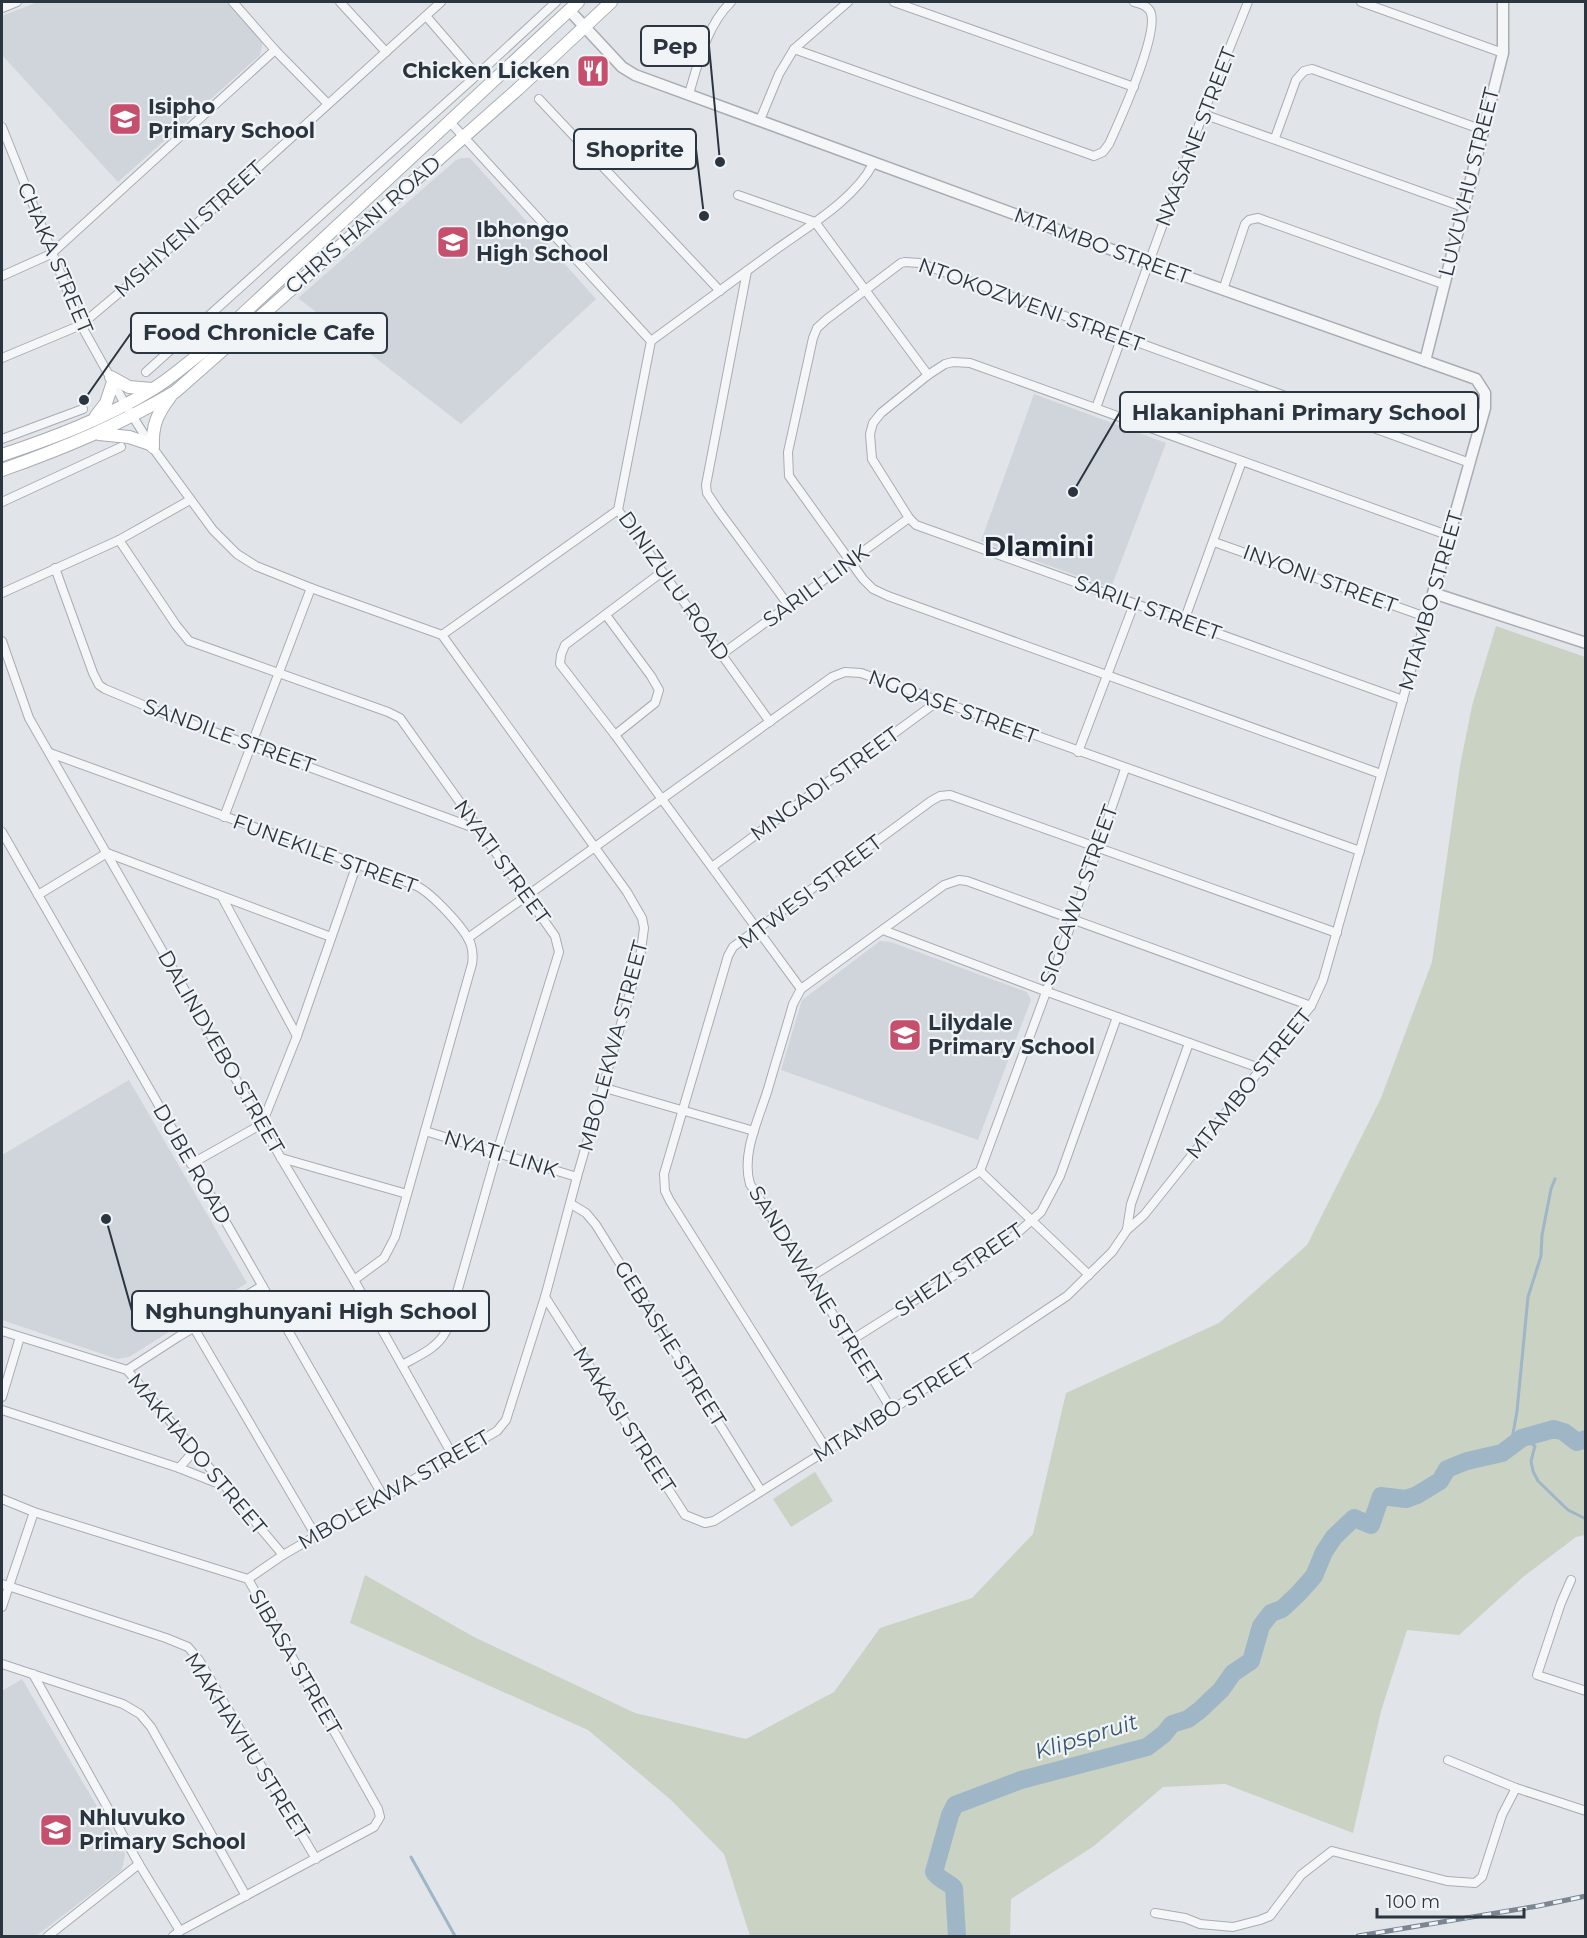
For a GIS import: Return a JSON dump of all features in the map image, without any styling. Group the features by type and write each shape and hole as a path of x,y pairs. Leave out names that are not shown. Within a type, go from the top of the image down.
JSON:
{"main road":[{"name":"CHRIS HANI ROAD","path":"2,470 96,434 133,417 175,392 518,89 611,2"},
{"name":"CHRIS HANI ROAD","path":"2,455 88,423 153,389 201,353 573,6"},
{"path":"88,423 106,403 112,380 129,387 153,389"},
{"path":"96,434 129,437 151,446 157,415 175,392"}],"street":[{"path":"2,8 17,2"},
{"path":"232,2 327,104"},
{"path":"340,2 386,52"},
{"name":"MSHIYENI STREET","path":"2,358 81,325 132,282 441,2"},
{"name":"CHRIS HANI ROAD","path":"146,372 556,2"},
{"path":"688,94 718,16 731,2"},
{"path":"760,120 778,74 794,49 848,2"},
{"path":"894,2 1134,87"},
{"path":"794,49 1089,156 1098,155 1107,148 1134,87 1152,31 1150,11 1134,2"},
{"name":"NXASANE STREET","path":"1096,408 1203,114 1248,2"},
{"path":"1362,2 1503,53"},
{"name":"LUVUVHU STREET","path":"1425,361 1503,53 1503,2"},
{"name":"MTAMBO STREET","path":"573,6 584,26 609,54 629,71 650,81 760,120 873,164 1473,378 1484,388 1486,395 1485,408 1450,536 1337,933 1323,980 1311,1006 1144,1215 1127,1230 1112,1252 1067,1296 714,1521"},
{"path":"426,16 477,75"},
{"path":"2,276 51,254 275,50"},
{"path":"1275,138 1296,80 1301,73 1312,69 1484,130"},
{"path":"539,99 720,291"},
{"path":"1203,114 1463,207"},
{"path":"450,122 651,341 815,222 855,189 865,179 873,164"},
{"name":"CHAKA STREET","path":"2,127 81,325 133,417"},
{"path":"738,195 815,222 928,375"},
{"path":"1223,290 1245,224 1249,220 1258,218 1443,284"},
{"name":"NTOKOZWENI STREET","path":"1382,774 873,589 789,476 787,462 815,333 826,319 901,263 919,263 1470,462"},
{"path":"747,271 706,485 707,493 789,606"},
{"name":"DINIZULU ROAD","path":"651,341 618,510 770,722"},
{"name":"SARILI STREET","path":"1403,700 916,525 909,518 872,459 870,434 873,423 881,413 928,375 953,362 970,363 1450,536"},
{"path":"2,439 83,409"},
{"path":"133,417 189,500 213,530 237,554 256,566 311,588 442,635 618,510"},
{"path":"2,502 122,447"},
{"path":"1184,621 1242,460"},
{"path":"2,593 119,540 189,500"},
{"name":"SARILI LINK","path":"722,654 909,518"},
{"name":"NYATI STREET","path":"119,540 189,641 400,718 555,936 559,952 497,1152 446,1331 436,1345 402,1365"},
{"name":"INYONI STREET","path":"1214,542 1426,617"},
{"name":"SANDILE STREET","path":"55,568 99,684 118,696 478,829"},
{"path":"662,572 565,645 560,664 615,735 801,989 944,885 959,880 968,880 1311,1006"},
{"path":"224,817 311,588"},
{"path":"1433,593 1586,643"},
{"path":"1078,752 1134,604"},
{"path":"606,615 659,690 655,703 615,735"},
{"name":"MBOLEKWA STREET","path":"248,1579 283,1555 496,1431 506,1420 545,1298 640,958 644,928 636,905 442,635"},
{"name":"DALINDYEBO STREET","path":"2,641 29,718 281,1158 354,1280 453,1456"},
{"name":"NGQASE STREET","path":"468,938 832,677 845,672 861,673 1360,851"},
{"name":"MNGADI STREET","path":"712,867 938,701"},
{"name":"FUNEKILE STREET","path":"50,753 428,892 468,938"},
{"name":"SIGCAWU STREET","path":"980,1171 1073,919 1125,769"},
{"name":"MTWESI STREET","path":"827,1450 665,1191 664,1174 728,956 733,947 940,796 950,795 1337,933"},
{"name":"DUBE ROAD","path":"2,832 383,1497"},
{"path":"38,895 107,853 331,937"},
{"path":"191,1164 262,1125 297,1036 357,864"},
{"path":"222,897 297,1036"},
{"path":"883,930 1262,1069"},
{"path":"354,1280 384,1258 395,1237 472,964 473,952 468,938"},
{"name":"SANDAWANE STREET","path":"801,989 793,1004 754,1131 748,1167 750,1184 891,1409"},
{"name":"SHEZI STREET","path":"850,1341 1000,1247 1033,1220 1047,1203 1060,1176 1118,1017"},
{"path":"1127,1230 1131,1204 1189,1043"},
{"path":"605,1088 754,1131"},
{"name":"NYATI LINK","path":"425,1131 577,1178"},
{"path":"281,1158 406,1194"},
{"path":"809,1278 980,1171 1089,1275"},
{"name":"GEBASHE STREET","path":"571,1204 586,1213 596,1225 761,1491"},
{"path":"127,1370 262,1286"},
{"name":"MAKASI STREET","path":"545,1298 685,1515 705,1523 714,1521"},
{"path":"194,1328 316,1536"},
{"name":"MAKHADO STREET","path":"2,1330 127,1370 283,1555"},
{"path":"2,1397 20,1337"},
{"path":"2,1410 179,1468 222,1485"},
{"path":"179,1468 194,1451"},
{"name":"SIBASA STREET","path":"2,1499 34,1512 248,1579 374,1799 380,1814 374,1827 316,1859"},
{"path":"2,1607 5,1585 34,1512"},
{"path":"1571,1580 1537,1676 1586,1691"},
{"name":"MAKHAVHU STREET","path":"5,1585 188,1647 199,1660 316,1859"},
{"path":"2,1664 123,1704 140,1714 146,1720 246,1896"},
{"path":"33,1674 176,1934 316,1859"},
{"path":"1448,1760 1515,1788 1586,1811"},
{"path":"1155,1913 1185,1918 1200,1924 1233,1928 1260,1920 1270,1916 1301,1875 1332,1851 1447,1881 1474,1883 1482,1877 1502,1815 1515,1788"},
{"path":"48,1936 139,1864"}],"shaded area":[{"name":"Isipho Primary School","path":"38,2 227,2 263,42 260,55 118,182 2,55 2,16"},
{"name":"Ibhongo High School","path":"470,158 596,299 461,424 298,298 456,160"},
{"path":"1034,394 1166,443 1111,588 981,541"},
{"name":"Lilydale Primary School","path":"880,941 891,942 1027,992 1031,1000 978,1140 781,1070 802,1000"},
{"path":"129,1080 247,1283 129,1357 117,1359 2,1320 2,1155"},
{"name":"Nhluvuko Primary School","path":"22,1679 125,1854 122,1870 36,1936 2,1936 2,1691"}],"green space":[{"path":"1496,626 1585,657 1585,1535 1576,1537 1523,1577 1459,1635 1407,1630 1381,1711 1353,1833 1225,1784 1163,1787 1094,1846 1011,1899 1010,1936 750,1936 724,1854 671,1800 588,1730 350,1623 365,1575 474,1637 635,1713 746,1739 834,1692 880,1628 972,1598 1033,1534 1066,1393 1219,1323 1307,1245 1381,1098 1432,962 1460,766 1472,706"},
{"path":"815,1472 833,1501 791,1527 773,1499"}],"waterway":[{"path":"1511,1445 1517,1411 1528,1297 1541,1256 1542,1235 1555,1179"},
{"name":"Klipspruit","path":"957,1936 954,1888 934,1872 955,1805 1021,1780 1147,1747 1164,1734 1172,1724 1188,1719 1221,1690 1233,1673 1251,1661 1261,1626 1271,1613 1282,1609 1314,1576 1324,1552 1334,1537 1354,1518 1371,1525 1381,1496 1406,1499 1417,1495 1440,1481 1447,1469 1467,1461 1502,1453 1522,1438 1554,1429 1564,1432 1577,1442 1586,1439"},
{"path":"1522,1438 1535,1446 1531,1461 1538,1481 1568,1510 1586,1519"},
{"path":"411,1857 455,1936"}],"railway":[{"path":"1358,1936 1586,1896"}],"place":[{"name":"Chicken Licken","path":"593,71"},
{"name":"Isipho Primary School","path":"125,119"},
{"name":"Pep","path":"720,162"},
{"name":"Shoprite","path":"704,216"},
{"name":"Ibhongo High School","path":"453,242"},
{"name":"Food Chronicle Cafe","path":"84,400"},
{"name":"Hlakaniphani Primary School","path":"1073,492"},
{"name":"Lilydale Primary School","path":"905,1035"},
{"name":"Nghunghunyani High School","path":"106,1219"},
{"name":"Nhluvuko Primary School","path":"56,1830"}],"district":[{"name":"Dlamini","path":"1039,547"}]}
